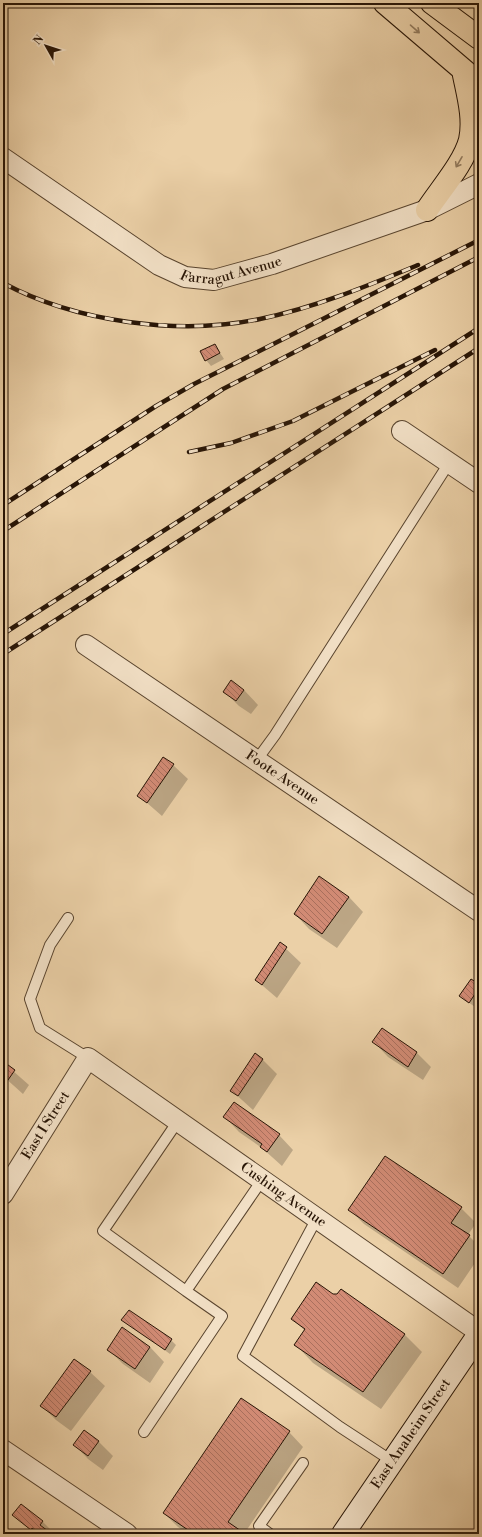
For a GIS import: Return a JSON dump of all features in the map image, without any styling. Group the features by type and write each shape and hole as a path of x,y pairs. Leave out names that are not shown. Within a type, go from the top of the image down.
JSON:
{"highway":[{"path":"385,3 479,84"},
{"path":"432,3 471,27 479,38"},
{"path":"427,210 460,161 470,140 471,112 463,70"}],"main road":[{"name":"East Anaheim Street","path":"343,1534 479,1333"}],"street":[{"name":"Farragut Avenue","path":"3,158 159,265 185,277 214,280 272,264 427,210 479,184"},
{"path":"402,431 479,483"},
{"name":"Foote Avenue","path":"86,645 479,911"},
{"name":"Cushing Avenue","path":"88,1058 479,1333"},
{"name":"East I Street","path":"3,1194 88,1058"},
{"path":"3,1450 127,1534"}],"lane":[{"path":"256,761 275,735 449,463"},
{"path":"68,918 50,946 30,998 40,1028 88,1058"},
{"path":"144,1432 222,1316 103,1231 178,1121"},
{"path":"186,1291 262,1180"},
{"path":"317,1218 243,1356 340,1427 392,1461"},
{"path":"270,1534 256,1530 303,1463"}],"building":[{"path":"215,344 220,353 205,361 200,351"},
{"path":"231,680 244,690 236,701 223,692"},
{"path":"163,757 174,764 147,803 137,796"},
{"path":"319,876 349,897 322,934 294,914"},
{"path":"280,942 287,947 262,985 255,980"},
{"path":"471,979 479,984 479,988 469,1003 459,996"},
{"path":"382,1028 417,1052 408,1067 372,1042"},
{"path":"255,1053 263,1059 238,1096 230,1091"},
{"path":"4,1062 15,1070 8,1080 3,1076"},
{"path":"234,1102 280,1134 267,1152 260,1147 262,1144 223,1117"},
{"path":"385,1156 462,1207 451,1223 470,1235 443,1274 348,1210"},
{"path":"316,1282 333,1294 337,1294 341,1289 405,1334 363,1392 294,1345 305,1329 291,1319"},
{"path":"129,1310 172,1339 165,1350 121,1320"},
{"path":"122,1327 150,1347 135,1369 107,1350"},
{"path":"74,1359 91,1371 56,1417 40,1406"},
{"path":"241,1398 290,1431 228,1522 244,1533 194,1534 163,1513"},
{"path":"84,1430 99,1441 88,1456 73,1445"},
{"path":"21,1504 43,1521 40,1525 52,1534 33,1534 36,1531 32,1528 31,1530 12,1515"}],"railway":[{"path":"3,505 156,406 194,384 479,240"},
{"path":"3,531 223,389 479,257"},
{"path":"3,283 32,296 95,316 128,322 196,326 229,324 260,319 300,309 320,303 418,265"},
{"path":"3,634 479,328"},
{"path":"3,654 479,348"},
{"path":"189,452 231,443 293,421 435,350"}]}
